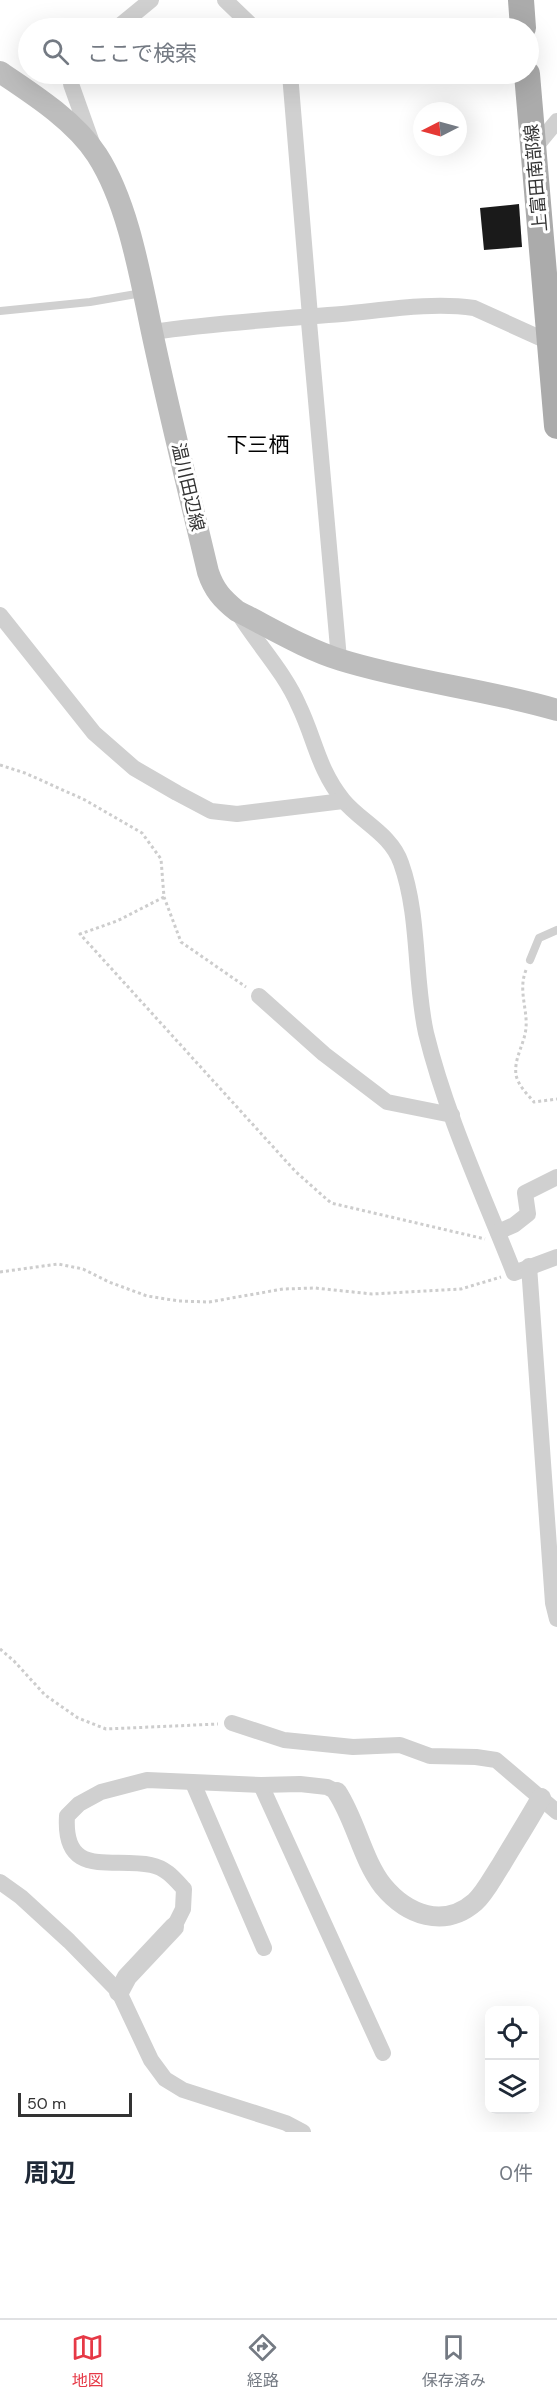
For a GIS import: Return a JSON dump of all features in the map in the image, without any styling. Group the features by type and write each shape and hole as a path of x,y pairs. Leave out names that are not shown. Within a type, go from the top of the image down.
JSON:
{"main road":[{"path":"521,0 522,18"},
{"name":"温川田辺線","path":"0,72 18,84"},
{"name":"温川田辺線","path":"18,84 44,101 96,153 116,189 144,293 208,572 214,589 224,601 237,611 339,659 399,675 521,699 557,710"},
{"name":"上富田南部線","path":"528,84 557,426"}],"street":[{"path":"129,18 151,0"},
{"path":"225,0 244,18"},
{"path":"71,84 96,153"},
{"path":"291,84 339,659"},
{"path":"533,150 557,121"},
{"path":"152,332 428,306 461,306 474,308 549,342"},
{"path":"237,611 279,669 294,696 319,761 343,801 387,839 401,860 408,887 426,1033 452,1115 500,1238 522,1269 557,1619"},
{"path":"0,615 94,733 134,768 177,793 211,811 237,814 343,801"},
{"path":"259,996 324,1054 387,1102 452,1115"},
{"path":"500,1238 528,1214 525,1193 557,1177"},
{"path":"522,1269 557,1257"},
{"path":"232,1723 284,1740 353,1748 400,1745 430,1756 496,1760 557,1812"},
{"path":"119,1992 127,1977 174,1927 183,1909 184,1889 171,1873 151,1865 102,1863 83,1859 71,1847 66,1833 67,1816 79,1804 101,1792 147,1780 261,1785 300,1784 327,1787 337,1792 382,1886 415,1912 430,1918 461,1911 476,1902 541,1798"},
{"path":"193,1783 264,1948"},
{"path":"261,1785 383,2053"},
{"path":"0,1882 21,1897 119,1992 151,2060 165,2079 183,2090 285,2123 303,2132"}],"lane":[{"path":"0,311 90,302 144,293"},
{"path":"530,960 539,938 557,930"}],"path":[{"path":"0,765 25,773 85,800 142,833 160,859 165,897 181,942 259,996"},
{"path":"165,897 117,921 80,934 295,1171 331,1203 500,1238"},
{"path":"530,960 521,981 526,1033 518,1053 516,1076 524,1091 534,1102 557,1099"},
{"path":"0,1272 58,1264 83,1269 109,1282 147,1296 179,1301 209,1302 294,1289 315,1288 372,1294 461,1289 522,1269"},
{"path":"0,1649 45,1695 78,1718 106,1730 232,1723"}],"building":[{"path":"519,204 522,247 484,250 480,208"}],"district":[{"name":"下三栖","path":"258,445"}]}
